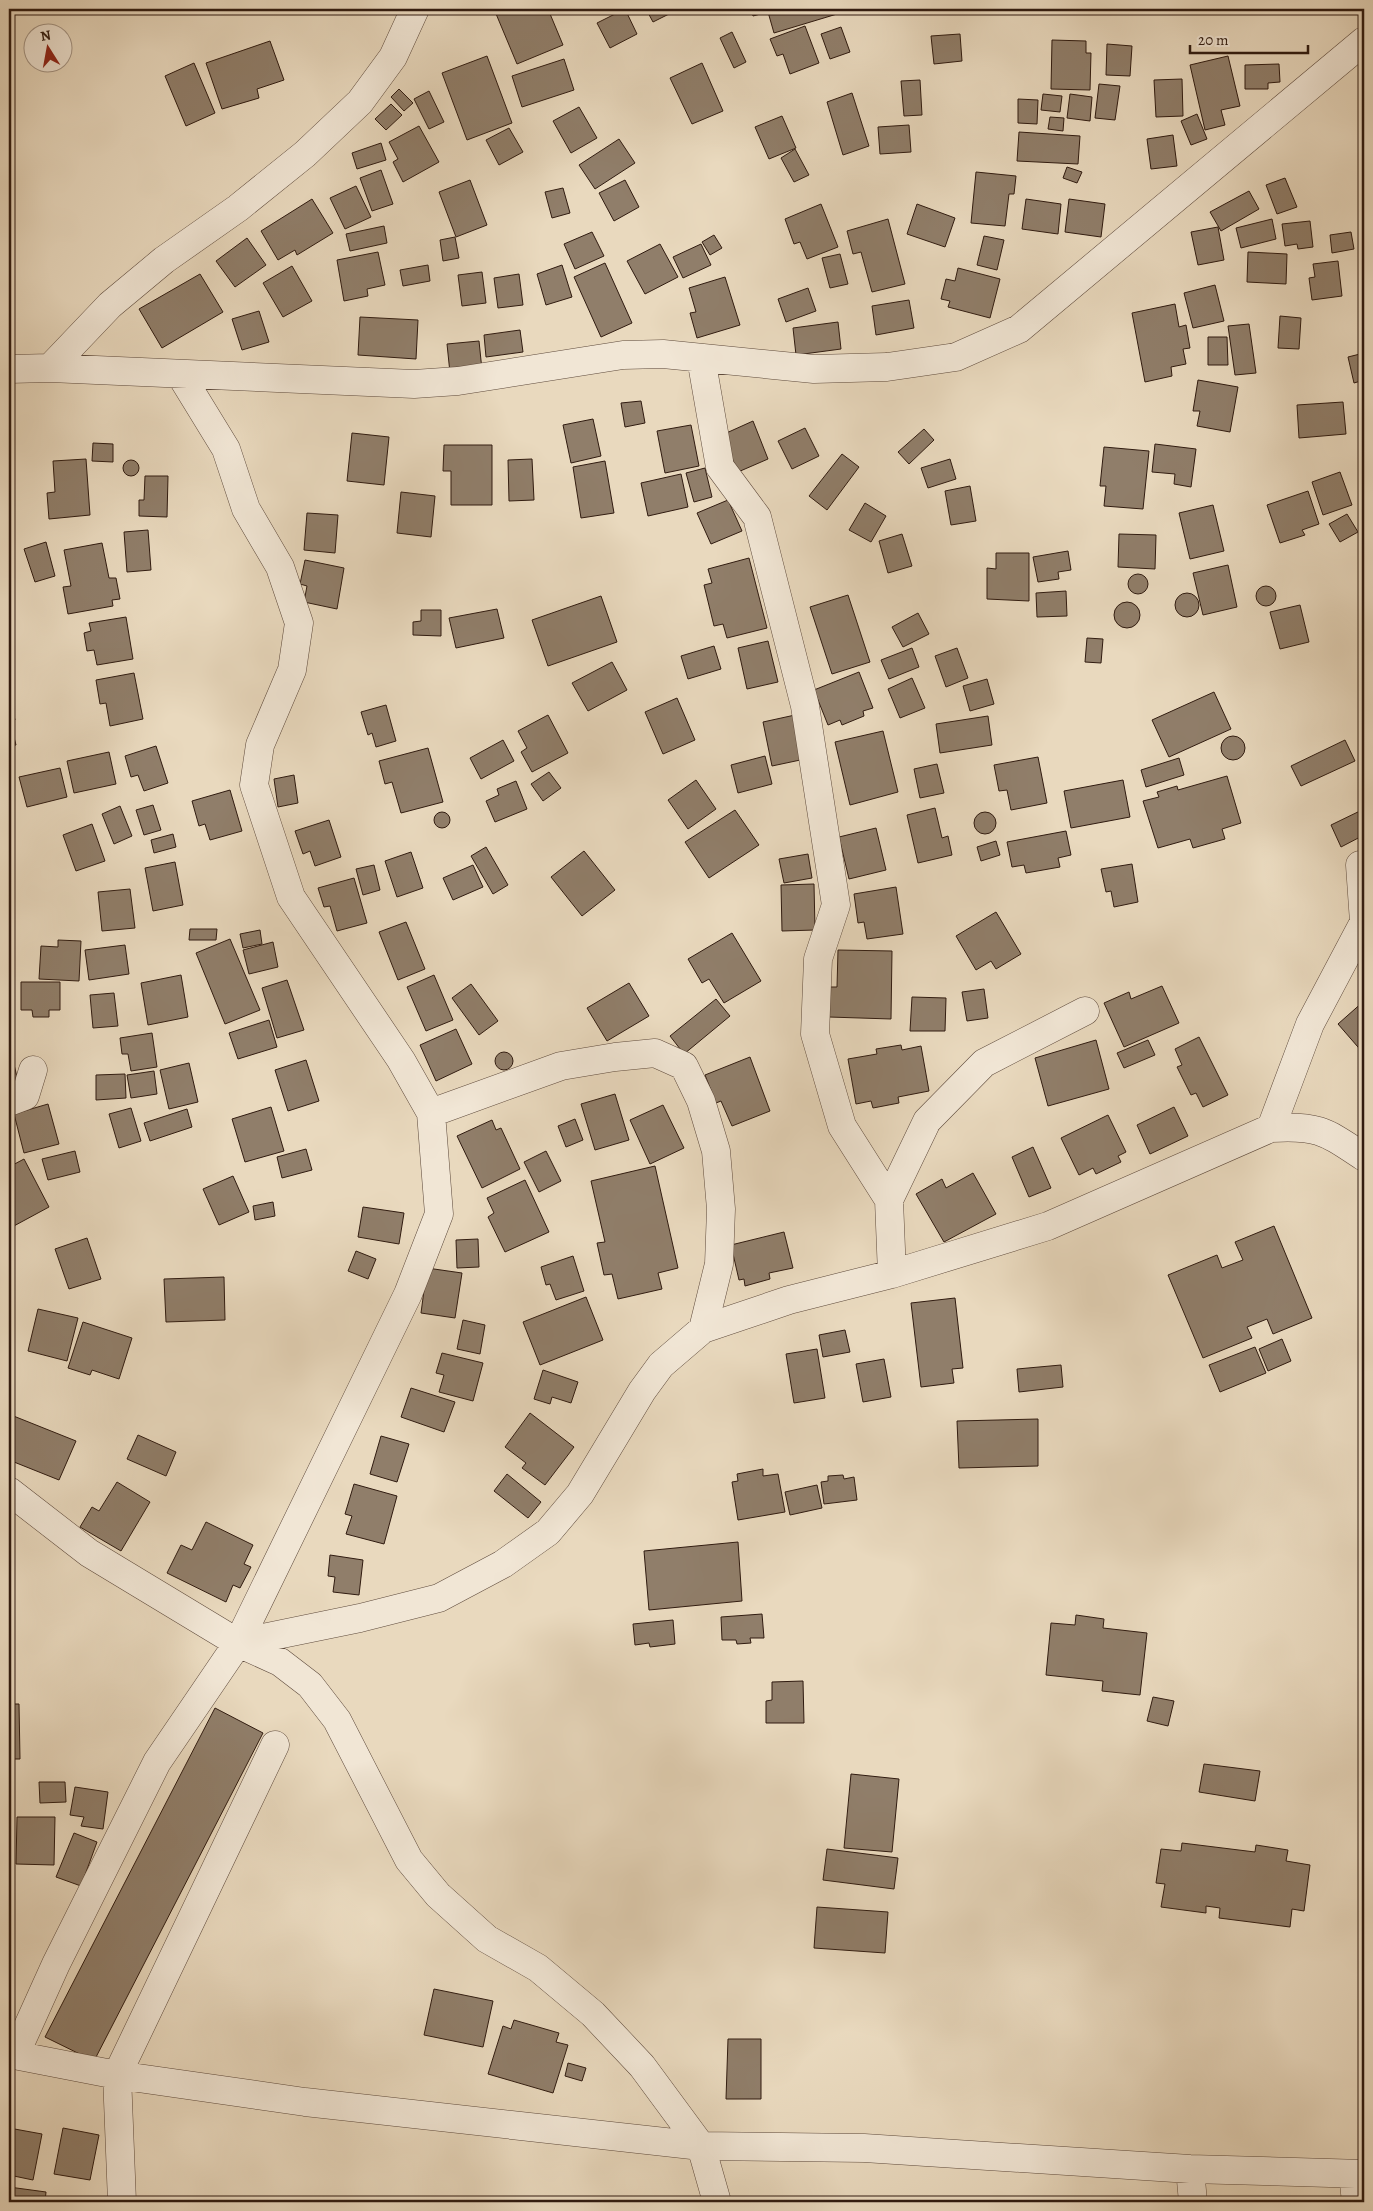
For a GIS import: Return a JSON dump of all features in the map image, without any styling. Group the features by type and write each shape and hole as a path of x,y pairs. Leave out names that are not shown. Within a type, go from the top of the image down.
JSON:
{"street":[{"path":"50,368 110,305 164,260 238,208 298,160 360,102 393,57 416,9"},
{"path":"9,368 50,368 414,384 458,381 623,355 663,354 814,369 887,367 956,357 1019,329 1362,47"},
{"path":"701,358 720,467 757,517 805,706 836,905 818,960 815,1034 842,1126 889,1200"},
{"path":"180,374 226,449 246,509 280,567 299,623 292,670 260,745 254,786 291,897 401,1060 432,1113 439,1214 408,1294 238,1643 157,1762 12,2055 117,2076 315,2103 701,2146 864,2148 1190,2169 1359,2174 1356,2202"},
{"path":"1272,1128 1310,1024 1364,922 1360,865"},
{"path":"892,1274 889,1200 927,1122 984,1063 1085,1011"},
{"path":"432,1113 561,1066 615,1056 655,1053 684,1066 701,1101 716,1151 720,1209 719,1264 703,1329"},
{"path":"9,1102 25,1096 33,1070"},
{"path":"238,1643 360,1618 439,1598 503,1564 548,1532 580,1494 642,1391 661,1365 703,1329 789,1300 892,1274 1048,1226 1272,1128 1300,1126 1325,1132 1364,1157"},
{"path":"9,1491 89,1553 238,1643 280,1662 310,1685 337,1720 409,1860 438,1895 488,1939 538,1968 593,2014 642,2066 701,2146 717,2202"},
{"path":"122,2202 117,2076 275,1745"},
{"path":"1190,2169 1193,2202"}],"building":[{"path":"494,9 548,9 563,45 517,64"},
{"path":"625,9 637,34 610,48 597,23"},
{"path":"646,9 679,9 653,22"},
{"path":"751,9 835,9 837,14 774,33 768,12 753,16"},
{"path":"805,26 819,63 790,74 783,54 777,56 770,39"},
{"path":"841,27 850,52 830,59 821,34"},
{"path":"732,32 746,62 734,68 720,38"},
{"path":"960,34 962,61 934,64 931,36"},
{"path":"1052,40 1086,41 1086,53 1091,53 1090,90 1051,89"},
{"path":"270,41 284,80 257,89 259,98 222,109 206,63"},
{"path":"1107,44 1132,46 1130,76 1106,75"},
{"path":"487,56 512,123 467,140 442,73"},
{"path":"1228,56 1240,106 1221,110 1225,125 1205,130 1190,65"},
{"path":"564,59 574,90 522,107 512,76"},
{"path":"194,63 215,113 186,126 165,76"},
{"path":"702,63 723,111 692,124 670,78"},
{"path":"1279,64 1280,82 1268,83 1268,89 1245,89 1245,65"},
{"path":"1182,79 1183,116 1156,117 1154,80"},
{"path":"920,80 922,115 904,116 901,81"},
{"path":"1099,84 1120,86 1115,120 1095,118"},
{"path":"399,89 413,103 404,111 391,97"},
{"path":"429,91 444,122 429,129 414,99"},
{"path":"852,93 869,146 843,155 827,102"},
{"path":"1043,94 1062,96 1060,112 1041,110"},
{"path":"1070,94 1092,97 1090,121 1067,118"},
{"path":"1018,99 1038,100 1037,124 1018,123"},
{"path":"391,104 402,115 386,130 375,119"},
{"path":"579,107 597,138 571,153 553,121"},
{"path":"1197,114 1207,139 1191,145 1181,121"},
{"path":"782,116 796,148 769,159 755,127"},
{"path":"1050,117 1064,118 1063,131 1048,129"},
{"path":"909,125 911,152 880,154 878,127"},
{"path":"419,126 439,162 403,182 393,162 398,159 389,142"},
{"path":"509,128 523,152 499,165 486,140"},
{"path":"1019,132 1080,136 1078,164 1017,161"},
{"path":"1173,135 1177,166 1151,169 1147,139"},
{"path":"619,139 635,163 595,189 579,165"},
{"path":"381,143 386,160 357,169 352,153"},
{"path":"795,149 809,175 794,182 781,158"},
{"path":"1067,167 1082,172 1077,183 1063,178"},
{"path":"381,170 393,204 372,211 360,178"},
{"path":"976,172 1016,176 1014,194 1009,194 1005,226 971,223"},
{"path":"1285,178 1297,207 1277,214 1266,185"},
{"path":"470,180 487,225 456,237 439,192"},
{"path":"625,180 639,207 614,221 599,193"},
{"path":"356,186 371,217 345,229 330,198"},
{"path":"563,188 570,213 552,218 545,192"},
{"path":"1249,191 1259,209 1221,231 1210,212"},
{"path":"312,199 333,233 297,255 295,250 278,260 261,231"},
{"path":"1026,199 1061,204 1058,234 1022,229"},
{"path":"1069,199 1105,204 1101,237 1065,232"},
{"path":"821,204 838,247 807,259 800,242 794,244 785,219"},
{"path":"917,204 955,218 945,247 907,234"},
{"path":"888,219 905,284 872,292 861,252 853,254 847,231"},
{"path":"1272,219 1276,239 1241,248 1236,228"},
{"path":"1310,221 1313,247 1298,249 1297,244 1285,246 1282,224"},
{"path":"384,226 387,243 350,251 346,234"},
{"path":"1218,227 1224,260 1198,265 1191,232"},
{"path":"592,232 604,256 575,269 564,244"},
{"path":"1351,232 1354,249 1332,253 1330,235"},
{"path":"714,235 722,248 710,255 702,242"},
{"path":"984,236 1004,240 997,270 977,265"},
{"path":"455,237 459,258 443,261 440,240"},
{"path":"247,238 266,265 235,287 216,261"},
{"path":"660,244 678,277 645,294 627,261"},
{"path":"701,244 711,265 683,278 673,257"},
{"path":"378,252 385,285 367,289 368,296 344,301 337,260"},
{"path":"1248,252 1287,254 1286,284 1247,282"},
{"path":"840,254 848,284 830,288 822,258"},
{"path":"1338,261 1342,296 1312,300 1309,278 1315,277 1313,264"},
{"path":"605,263 632,323 601,337 574,277"},
{"path":"428,265 430,281 403,286 400,270"},
{"path":"562,265 572,297 546,305 537,274"},
{"path":"292,266 312,301 283,317 263,283"},
{"path":"958,268 1000,279 990,318 948,307 950,301 941,299 946,279 955,281"},
{"path":"482,272 486,303 462,306 458,275"},
{"path":"200,274 223,312 162,348 139,309"},
{"path":"519,274 523,305 498,308 494,278"},
{"path":"725,277 740,325 697,338 690,313 696,312 689,288"},
{"path":"1215,285 1224,321 1193,328 1184,293"},
{"path":"808,288 816,311 786,322 778,299"},
{"path":"909,300 914,328 876,335 872,306"},
{"path":"1175,304 1179,327 1186,325 1190,348 1183,349 1186,364 1171,367 1172,376 1145,382 1132,313"},
{"path":"259,311 269,342 242,350 232,319"},
{"path":"1280,316 1301,318 1299,349 1278,348"},
{"path":"360,317 418,320 416,359 358,355"},
{"path":"838,322 841,349 796,355 793,328"},
{"path":"1249,324 1256,373 1235,375 1228,326"},
{"path":"520,330 523,352 486,357 484,335"},
{"path":"1208,337 1227,337 1228,365 1208,365"},
{"path":"479,341 482,370 450,373 447,344"},
{"path":"1364,353 1364,380 1354,383 1348,357"},
{"path":"1198,380 1238,387 1230,432 1197,426 1200,411 1193,411"},
{"path":"641,401 645,423 625,427 621,403"},
{"path":"1343,402 1346,434 1299,438 1297,405"},
{"path":"593,419 601,456 571,463 563,425"},
{"path":"753,421 768,459 738,472 722,435"},
{"path":"691,425 699,466 665,473 657,431"},
{"path":"805,428 819,456 792,469 778,441"},
{"path":"924,429 934,440 909,464 898,452"},
{"path":"352,433 389,437 384,485 347,481"},
{"path":"93,443 113,444 113,462 92,461"},
{"path":"1155,444 1196,449 1191,487 1174,484 1175,474 1152,472"},
{"path":"444,445 492,445 492,505 451,505 451,471 443,471"},
{"path":"1104,447 1149,451 1143,509 1104,506 1106,486 1100,486"},
{"path":"842,454 859,467 827,510 809,496"},
{"path":"86,459 90,515 49,519 47,493 55,492 53,461"},
{"path":"532,459 534,500 509,501 508,460"},
{"path":"950,459 956,479 928,488 921,468"},
{"path":"131,460 137,462 139,468 137,474 131,476 125,474 123,468 125,462"},
{"path":"605,461 614,513 581,518 573,467"},
{"path":"705,468 712,497 694,502 686,473"},
{"path":"1340,472 1352,505 1323,515 1312,482"},
{"path":"681,474 688,507 648,516 641,483"},
{"path":"145,476 168,476 167,517 139,516 139,500 144,500"},
{"path":"970,486 976,521 951,525 945,491"},
{"path":"1308,491 1319,524 1302,530 1305,535 1280,543 1267,505"},
{"path":"401,492 435,496 431,537 397,533"},
{"path":"728,500 742,531 711,544 697,513"},
{"path":"865,503 886,516 871,542 849,530"},
{"path":"1213,505 1224,551 1190,559 1179,513"},
{"path":"307,513 338,515 335,553 304,550"},
{"path":"1347,514 1358,532 1340,542 1329,524"},
{"path":"148,530 151,570 127,572 124,532"},
{"path":"902,534 912,566 888,573 879,541"},
{"path":"1119,534 1156,535 1155,569 1118,567"},
{"path":"46,542 55,576 35,582 24,549"},
{"path":"102,543 109,578 116,578 120,599 112,600 113,606 68,614 63,587 71,586 64,550"},
{"path":"1068,551 1071,570 1058,572 1059,579 1038,582 1033,557"},
{"path":"996,553 1029,553 1029,601 987,599 987,568 996,569"},
{"path":"749,558 767,628 727,638 723,624 714,626 704,585 712,583 708,569"},
{"path":"305,560 344,568 337,609 304,602 307,586 300,584"},
{"path":"1228,565 1237,607 1203,615 1193,573"},
{"path":"1134,574 1142,574 1148,580 1148,588 1142,594 1134,594 1128,588 1128,580"},
{"path":"1262,586 1270,586 1276,592 1276,600 1270,606 1262,606 1256,600 1256,592"},
{"path":"1066,591 1067,616 1037,617 1036,593"},
{"path":"1187,593 1192,594 1198,600 1198,610 1192,616 1187,617 1182,616 1176,610 1175,605 1176,600 1182,594"},
{"path":"848,595 870,662 832,674 810,607"},
{"path":"601,596 617,642 548,666 532,620"},
{"path":"1127,602 1136,606 1140,615 1136,624 1127,628 1118,624 1114,615 1118,606"},
{"path":"1300,605 1309,642 1280,649 1270,612"},
{"path":"497,609 504,638 456,648 449,618"},
{"path":"421,610 441,610 441,636 413,635 413,622 421,621"},
{"path":"918,613 929,634 903,647 892,627"},
{"path":"126,617 133,659 97,665 94,650 87,651 84,633 91,631 89,623"},
{"path":"1087,638 1103,639 1101,663 1085,662"},
{"path":"768,641 778,682 747,689 738,648"},
{"path":"714,646 721,669 688,679 681,656"},
{"path":"912,648 919,667 889,679 881,660"},
{"path":"957,648 968,678 946,687 935,656"},
{"path":"612,662 627,690 588,711 572,683"},
{"path":"859,672 873,708 863,711 864,716 842,725 840,720 828,725 814,690"},
{"path":"134,673 143,719 110,726 106,703 100,704 96,680"},
{"path":"912,678 925,708 900,718 888,689"},
{"path":"987,679 994,704 970,711 963,686"},
{"path":"1214,692 1231,729 1169,757 1152,720"},
{"path":"677,698 695,740 663,754 645,712"},
{"path":"9,703 11,703 15,720 9,721"},
{"path":"386,705 396,741 376,747 372,733 368,735 361,712"},
{"path":"548,715 568,753 532,772 521,752 527,748 518,731"},
{"path":"795,715 805,759 772,766 763,722"},
{"path":"988,716 992,745 940,753 936,724"},
{"path":"9,726 11,726 16,745 9,746"},
{"path":"883,731 898,792 850,805 835,742"},
{"path":"1233,736 1238,737 1244,743 1244,753 1238,759 1233,760 1228,759 1222,753 1221,748 1222,743 1228,737"},
{"path":"503,740 514,761 481,779 470,758"},
{"path":"1345,740 1355,761 1301,786 1291,766"},
{"path":"156,746 168,783 144,791 138,775 131,777 125,756"},
{"path":"428,748 443,802 401,813 392,782 385,784 379,761"},
{"path":"109,752 116,784 74,793 67,761"},
{"path":"765,756 772,784 738,793 731,765"},
{"path":"1038,757 1047,803 1011,810 1007,790 999,791 994,765"},
{"path":"1179,758 1184,775 1146,787 1141,770"},
{"path":"937,764 944,793 920,798 914,769"},
{"path":"60,768 67,797 27,807 19,777"},
{"path":"549,772 561,788 543,801 531,784"},
{"path":"294,775 298,803 278,807 274,779"},
{"path":"1227,776 1241,823 1222,829 1225,839 1193,848 1190,839 1158,848 1143,801 1159,797 1157,792 1177,786 1178,790"},
{"path":"696,780 716,809 688,829 668,800"},
{"path":"1123,780 1130,817 1071,828 1064,791"},
{"path":"516,781 527,809 495,822 486,801 499,795 497,789"},
{"path":"230,790 242,831 210,840 205,824 199,826 192,801"},
{"path":"153,805 161,830 144,835 136,810"},
{"path":"120,806 132,836 114,844 102,814"},
{"path":"935,808 942,838 948,836 952,855 918,863 907,815"},
{"path":"1364,809 1364,835 1341,847 1331,825"},
{"path":"735,810 759,845 709,878 685,842"},
{"path":"439,812 445,812 450,817 448,826 439,828 434,823 434,817"},
{"path":"985,812 995,819 996,823 989,833 985,834 975,827 974,823 981,813"},
{"path":"329,820 341,857 315,866 310,851 303,854 295,831"},
{"path":"92,824 105,861 76,871 63,835"},
{"path":"876,828 886,870 849,879 839,837"},
{"path":"1066,831 1071,855 1058,858 1060,867 1026,873 1024,865 1012,867 1007,842"},
{"path":"173,834 176,847 154,853 151,840"},
{"path":"996,841 1000,855 981,861 977,847"},
{"path":"486,847 508,885 493,894 471,856"},
{"path":"584,851 615,890 582,916 551,877"},
{"path":"411,852 423,888 397,897 385,861"},
{"path":"808,854 812,878 784,883 779,859"},
{"path":"175,862 183,905 153,911 145,868"},
{"path":"1132,864 1138,902 1114,907 1111,891 1106,892 1101,869"},
{"path":"374,865 380,890 363,895 356,869"},
{"path":"473,865 483,887 453,900 443,878"},
{"path":"354,878 367,923 337,931 330,906 324,907 318,888"},
{"path":"814,884 815,930 782,931 781,885"},
{"path":"896,887 903,934 867,939 864,922 858,923 854,894"},
{"path":"130,889 135,928 102,931 98,892"},
{"path":"996,912 1021,954 996,969 991,961 976,970 956,936"},
{"path":"406,922 425,969 398,980 379,932"},
{"path":"190,929 217,929 216,940 189,940"},
{"path":"260,930 262,944 243,948 240,934"},
{"path":"732,933 761,981 724,1003 709,979 702,983 688,959"},
{"path":"230,939 260,1010 225,1024 196,953"},
{"path":"58,940 81,941 79,981 39,979 41,946 58,947"},
{"path":"273,942 278,967 249,974 243,950"},
{"path":"125,945 129,974 89,980 85,950"},
{"path":"838,950 892,951 891,1019 829,1017 830,987 837,987"},
{"path":"181,975 188,1017 148,1025 141,983"},
{"path":"434,975 453,1020 426,1031 407,987"},
{"path":"287,980 304,1030 277,1038 262,988"},
{"path":"21,982 60,982 60,1010 49,1010 49,1017 33,1017 32,1010 21,1010"},
{"path":"629,983 649,1016 607,1041 587,1008"},
{"path":"471,984 498,1021 479,1035 452,998"},
{"path":"1162,986 1179,1023 1124,1047 1104,1003 1129,992 1131,999"},
{"path":"984,989 988,1018 967,1021 962,992"},
{"path":"114,993 118,1026 93,1028 90,995"},
{"path":"912,997 946,998 945,1031 910,1031"},
{"path":"716,999 730,1016 684,1054 670,1036"},
{"path":"1364,1001 1364,1054 1338,1024"},
{"path":"269,1020 277,1047 238,1059 229,1033"},
{"path":"456,1029 472,1064 436,1081 420,1045"},
{"path":"152,1033 157,1067 131,1071 128,1054 122,1054 120,1038"},
{"path":"1199,1037 1228,1095 1203,1107 1196,1093 1191,1095 1177,1067 1182,1065 1175,1049"},
{"path":"1096,1040 1109,1089 1048,1106 1035,1058"},
{"path":"1148,1040 1155,1055 1124,1068 1117,1053"},
{"path":"9,1044 18,1081 9,1084"},
{"path":"901,1045 902,1050 921,1046 929,1091 898,1097 899,1103 873,1108 871,1101 856,1104 848,1059 877,1054 876,1049"},
{"path":"500,1052 508,1052 513,1057 511,1068 500,1070 495,1065 495,1057"},
{"path":"750,1057 770,1111 732,1126 721,1101 716,1103 705,1075"},
{"path":"306,1060 319,1101 288,1111 275,1070"},
{"path":"189,1063 198,1102 169,1109 160,1070"},
{"path":"154,1071 157,1094 131,1098 127,1075"},
{"path":"125,1074 126,1098 96,1100 96,1075"},
{"path":"615,1094 629,1140 595,1150 581,1104"},
{"path":"48,1104 59,1144 24,1153 14,1114"},
{"path":"663,1105 684,1148 650,1164 630,1120"},
{"path":"271,1107 284,1151 245,1162 232,1119"},
{"path":"1174,1107 1188,1136 1150,1154 1137,1125"},
{"path":"131,1108 141,1141 119,1148 109,1114"},
{"path":"187,1109 192,1127 150,1141 144,1123"},
{"path":"1108,1115 1126,1152 1118,1156 1121,1162 1096,1174 1093,1168 1079,1175 1061,1138"},
{"path":"575,1119 583,1140 566,1147 558,1126"},
{"path":"492,1120 496,1130 501,1128 520,1169 482,1188 457,1136"},
{"path":"1033,1147 1051,1188 1029,1197 1012,1157"},
{"path":"306,1149 312,1170 282,1178 277,1157"},
{"path":"75,1151 80,1172 48,1180 42,1159"},
{"path":"546,1151 561,1181 539,1192 524,1162"},
{"path":"24,1159 49,1207 12,1227 9,1220 9,1167"},
{"path":"655,1166 678,1268 658,1273 662,1289 618,1299 612,1274 604,1275 597,1243 605,1242 591,1181"},
{"path":"973,1173 996,1214 944,1242 916,1194 942,1179 946,1188"},
{"path":"233,1176 249,1212 219,1225 203,1189"},
{"path":"525,1180 549,1232 505,1252 488,1217 494,1213 487,1198"},
{"path":"273,1202 275,1216 255,1220 253,1206"},
{"path":"363,1207 404,1213 399,1244 358,1237"},
{"path":"1274,1226 1312,1318 1273,1334 1267,1319 1247,1327 1252,1338 1203,1358 1168,1275 1217,1255 1222,1268 1243,1260 1235,1242"},
{"path":"784,1232 793,1268 769,1273 770,1279 745,1286 744,1279 739,1280 731,1245"},
{"path":"87,1238 101,1279 69,1289 55,1249"},
{"path":"478,1239 479,1267 457,1268 456,1240"},
{"path":"356,1251 376,1259 368,1279 348,1271"},
{"path":"573,1256 584,1291 556,1300 550,1284 546,1285 541,1267"},
{"path":"427,1268 462,1273 455,1318 421,1313"},
{"path":"224,1277 225,1320 166,1322 164,1279"},
{"path":"586,1297 603,1340 540,1365 523,1322"},
{"path":"955,1298 963,1368 952,1369 954,1383 921,1387 911,1303"},
{"path":"38,1309 78,1318 67,1361 28,1351"},
{"path":"463,1320 485,1325 480,1354 457,1349"},
{"path":"83,1322 132,1338 119,1379 92,1370 90,1375 68,1368"},
{"path":"845,1330 850,1352 823,1357 819,1335"},
{"path":"1282,1339 1291,1361 1268,1371 1259,1349"},
{"path":"1255,1347 1266,1373 1220,1392 1209,1365"},
{"path":"817,1349 825,1398 794,1403 786,1354"},
{"path":"442,1353 483,1363 473,1401 439,1392 444,1375 436,1373"},
{"path":"884,1359 891,1397 863,1402 856,1364"},
{"path":"1061,1365 1063,1387 1019,1392 1017,1369"},
{"path":"543,1370 578,1382 571,1403 552,1397 550,1404 534,1399"},
{"path":"411,1388 455,1402 444,1432 401,1417"},
{"path":"530,1413 574,1447 545,1485 522,1468 526,1463 505,1447"},
{"path":"11,1415 76,1441 59,1480 9,1460 9,1421"},
{"path":"1038,1419 1038,1466 959,1468 957,1421"},
{"path":"138,1435 176,1452 166,1476 127,1459"},
{"path":"381,1436 409,1444 397,1482 370,1474"},
{"path":"763,1469 763,1476 778,1474 785,1512 738,1520 732,1482 738,1481 737,1474"},
{"path":"507,1474 541,1502 528,1518 494,1491"},
{"path":"843,1475 844,1479 854,1477 857,1500 824,1504 821,1482 828,1481 828,1476"},
{"path":"117,1482 150,1502 121,1551 80,1527 92,1507 99,1511"},
{"path":"354,1484 397,1496 384,1544 346,1534 352,1516 345,1514"},
{"path":"817,1485 822,1508 790,1515 785,1492"},
{"path":"206,1522 253,1545 244,1564 251,1567 240,1588 233,1585 226,1602 167,1573 181,1545 192,1550"},
{"path":"738,1542 742,1601 649,1610 644,1551"},
{"path":"330,1555 363,1560 359,1595 333,1592 335,1577 328,1576"},
{"path":"762,1614 764,1638 750,1638 751,1643 737,1644 736,1640 722,1640 721,1617"},
{"path":"1076,1615 1104,1619 1103,1628 1147,1633 1140,1695 1102,1691 1103,1681 1046,1675 1051,1623 1075,1625"},
{"path":"673,1620 675,1644 650,1647 649,1643 635,1645 633,1624"},
{"path":"803,1681 804,1723 766,1723 766,1701 772,1700 772,1682"},
{"path":"1153,1697 1174,1701 1168,1726 1147,1721"},
{"path":"9,1704 19,1704 20,1759 9,1759"},
{"path":"215,1708 263,1733 94,2061 45,2037"},
{"path":"1204,1764 1260,1771 1255,1801 1199,1792"},
{"path":"851,1774 899,1779 892,1852 844,1848"},
{"path":"39,1782 65,1782 66,1802 40,1803"},
{"path":"75,1787 108,1792 103,1829 81,1826 84,1817 70,1815"},
{"path":"17,1817 55,1817 54,1865 16,1864"},
{"path":"74,1833 97,1842 81,1886 56,1877"},
{"path":"1182,1843 1255,1852 1256,1845 1288,1850 1286,1861 1310,1865 1304,1911 1292,1909 1290,1927 1219,1918 1220,1908 1206,1906 1206,1913 1161,1907 1165,1884 1156,1883 1161,1849 1181,1851"},
{"path":"827,1849 898,1858 894,1889 823,1880"},
{"path":"817,1907 888,1912 885,1953 814,1948"},
{"path":"434,1989 493,2001 483,2047 424,2035"},
{"path":"514,2020 559,2033 556,2042 568,2045 553,2093 488,2074 503,2026 511,2029"},
{"path":"728,2039 761,2039 761,2099 726,2099"},
{"path":"568,2063 586,2068 582,2081 565,2076"},
{"path":"9,2128 42,2134 33,2180 9,2175"},
{"path":"63,2128 99,2135 90,2180 54,2174"},
{"path":"9,2187 46,2192 45,2202 9,2202"}]}
